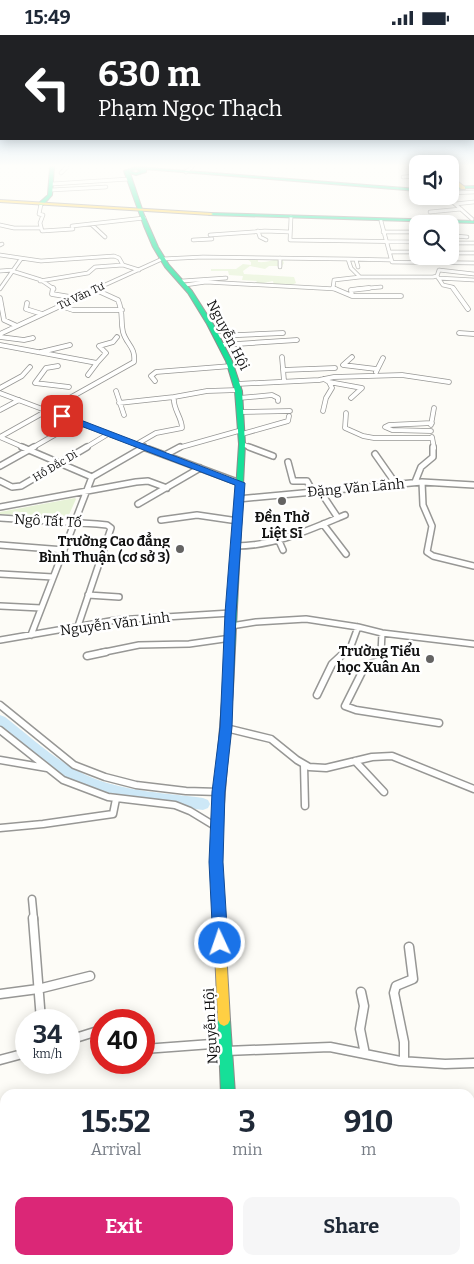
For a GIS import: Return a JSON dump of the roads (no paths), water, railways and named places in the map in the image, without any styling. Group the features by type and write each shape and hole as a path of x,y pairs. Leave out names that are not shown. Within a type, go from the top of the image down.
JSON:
{"main road":[{"name":"Nguyễn Hội","path":"147,224 162,259 183,283 221,345 231,366 238,391 241,412 242,436 238,521 231,613 226,727 219,792 216,862 228,1089"}],"street":[{"path":"0,225 41,227 42,231 47,232 89,224"},
{"path":"91,224 105,237"},
{"path":"291,224 289,239 293,241 409,242"},
{"path":"382,224 390,260"},
{"path":"193,240 258,231 290,232"},
{"path":"258,231 260,237 266,240"},
{"path":"383,232 409,233"},
{"path":"459,236 467,237"},
{"path":"459,243 474,243"},
{"path":"389,252 409,252"},
{"path":"459,253 474,253"},
{"path":"0,255 41,261 114,256 119,258 123,265"},
{"path":"162,259 203,257 474,263"},
{"path":"0,288 21,259"},
{"name":"Từ Văn Tư","path":"0,333 162,259"},
{"path":"280,259 280,267"},
{"path":"348,259 351,268 360,277"},
{"path":"356,259 358,267"},
{"path":"40,281 88,273 95,267 123,265 139,270"},
{"path":"0,271 13,271 32,276 53,287 52,295 77,298"},
{"path":"468,309 452,287 443,285 437,271 474,274"},
{"path":"332,288 334,280 360,277 438,277 474,280"},
{"path":"183,283 226,278"},
{"path":"183,283 206,282 264,287 332,288 352,297 401,296"},
{"path":"352,297 351,291 381,287"},
{"path":"0,437 134,362 134,354 123,333 122,310 117,298 96,289"},
{"path":"0,298 4,321 17,326"},
{"path":"27,303 26,309 42,315"},
{"path":"61,306 73,309 122,310"},
{"path":"216,336 283,333"},
{"path":"459,333 474,334"},
{"path":"0,337 24,341 33,338"},
{"path":"88,375 106,355 105,352 99,349 99,346 113,342 117,337"},
{"path":"221,345 297,340"},
{"path":"0,345 64,359 97,363"},
{"path":"41,353 70,345"},
{"path":"282,357 284,381"},
{"path":"352,357 343,365 376,369"},
{"path":"376,377 376,369 384,358"},
{"path":"64,359 57,368 46,368 36,384 69,387"},
{"path":"155,381 151,376 156,373 231,366"},
{"path":"0,388 22,376 30,367"},
{"path":"283,370 335,368"},
{"path":"238,391 284,381 334,377 402,375 449,382"},
{"path":"324,379 329,382 362,388 352,398"},
{"path":"323,411 326,398 332,388 329,382"},
{"path":"116,391 124,415"},
{"path":"119,403 202,392 238,391 272,395 278,398 278,401"},
{"path":"0,393 240,483"},
{"path":"136,444 156,433 182,428 182,421 173,403 174,397"},
{"path":"0,409 19,400"},
{"path":"415,482 421,467 433,457 431,431 434,408"},
{"path":"165,455 181,446 242,436 288,421 289,413 241,412"},
{"path":"346,413 345,428 353,429 364,436 389,440 432,438"},
{"path":"0,466 77,422"},
{"path":"431,431 392,430 385,427 389,425 432,423"},
{"name":"Hồ Đắc Di","path":"0,481 12,487 21,486 108,433"},
{"path":"242,436 273,456"},
{"path":"0,437 92,477"},
{"path":"30,635 92,477 144,447"},
{"path":"375,453 384,469 396,484"},
{"path":"288,462 293,481 307,481 313,492"},
{"path":"138,504 200,468"},
{"path":"0,507 86,493 143,481 152,482 167,488"},
{"name":"Đặng Văn Lãnh","path":"238,499 415,482 474,485"},
{"path":"422,482 422,505 432,526 429,530 430,540 427,552 433,556 474,566"},
{"path":"320,491 338,518"},
{"path":"161,520 197,515 238,521"},
{"path":"236,546 258,545 279,541 345,515"},
{"name":"Ngô Tất Tố","path":"0,518 74,522 106,525 111,528 78,626"},
{"path":"323,524 346,554"},
{"path":"279,541 284,550"},
{"path":"0,545 64,550"},
{"path":"0,574 53,577"},
{"path":"88,595 119,597"},
{"path":"0,606 41,609"},
{"name":"Nguyễn Văn Linh","path":"0,640 116,620 231,613"},
{"path":"231,626 292,619 329,622 382,633 474,644"},
{"path":"317,695 332,664 351,646 358,627"},
{"path":"382,633 380,660 377,663 365,666 345,706 361,711 439,723"},
{"path":"87,656 139,645 188,643 231,638"},
{"path":"0,705 74,765 105,777 136,785 219,792"},
{"path":"226,727 271,739 296,761 304,765 316,768 331,767 374,755 392,757 474,789"},
{"path":"0,730 48,769 70,783 94,793 116,799 175,805 218,827"},
{"path":"0,760 48,769"},
{"path":"355,761 384,792"},
{"path":"304,765 305,806"},
{"path":"0,827 45,826 68,820 113,814 116,799"},
{"path":"32,899 40,1009"},
{"path":"404,1061 404,1042 394,993 396,986 412,979 410,947"},
{"path":"0,994 38,989 90,977"},
{"path":"361,992 364,1006 360,1029 365,1054"},
{"path":"155,1051 225,1047 330,1047 404,1061 445,1064 474,1063"},
{"path":"0,1060 15,1056"}],"waterway":[{"path":"0,720 54,762 87,781 119,791 203,804"}],"place":[{"name":"Đền Thờ Liệt Sĩ","path":"282,501"},
{"name":"Trường Cao đẳng Bình Thuận (cơ sở 3)","path":"180,549"},
{"name":"Trường Tiểu học Xuân An","path":"430,659"}]}
